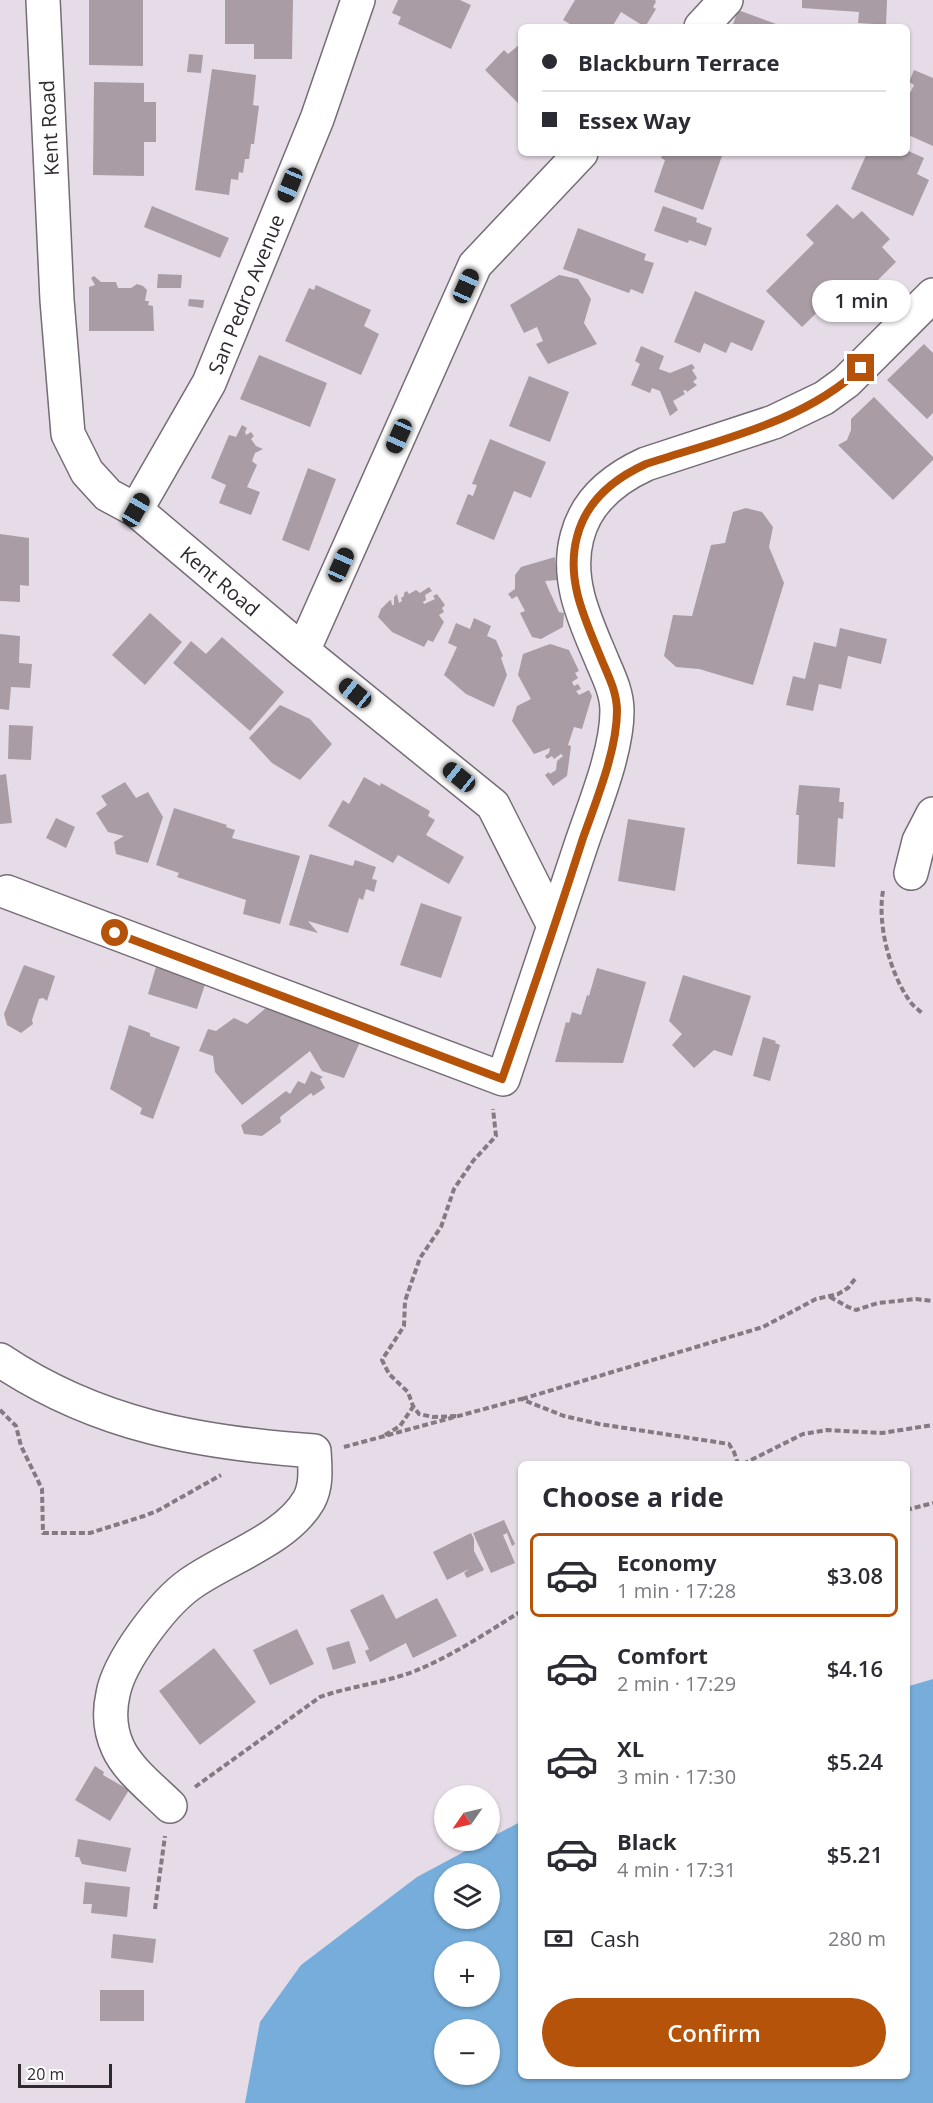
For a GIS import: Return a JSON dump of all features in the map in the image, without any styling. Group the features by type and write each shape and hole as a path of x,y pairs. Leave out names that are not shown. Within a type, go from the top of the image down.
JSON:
{"street":[{"name":"Kent Road","path":"43,0 57,300 68,435 87,472 108,495 136,510 303,651 493,805 554,926"},
{"name":"San Pedro Avenue","path":"136,510 209,384 317,119 358,0"},
{"path":"704,24 726,0"},
{"path":"303,651 475,265 578,156"},
{"path":"7,892 502,1079 598,793 616,723 616,696 576,591 574,572 577,538 590,507 598,495 628,472 774,422 824,398 846,382 933,295"},
{"path":"913,866 919,841 933,814"},
{"path":"0,1360 52,1392 101,1413 173,1432 254,1446 314,1451 315,1483 309,1500 295,1517 276,1533 191,1583 171,1600 140,1640 119,1676 113,1693 110,1716 116,1743 131,1766 170,1806"}],"path":[{"path":"913,866 892,872 885,883 882,921 894,969 909,1001 923,1014"},
{"path":"461,1416 419,1414 408,1392 389,1374 382,1360 404,1326 405,1301 420,1258 441,1227 454,1189 472,1161 496,1136 491,1094 502,1079"},
{"path":"314,1451 339,1448 521,1400 755,1330 816,1299 838,1294 848,1288 855,1279"},
{"path":"829,1296 856,1310 878,1303 916,1299 933,1301"},
{"path":"521,1400 564,1416 599,1424 729,1444 735,1452 737,1461"},
{"path":"379,1438 400,1426 413,1406"},
{"path":"0,1410 16,1426 21,1446 42,1489 43,1533 90,1533 157,1511 250,1459 254,1446"},
{"path":"749,1461 802,1434 827,1430 882,1433 933,1425"},
{"path":"910,1509 933,1503"},
{"path":"155,1909 170,1806 320,1697 414,1671 463,1648 518,1613"}],"water":[{"path":"933,1679 933,2103 245,2103 260,2022 301,1965 417,1877 434,1868 434,1929 500,1929 500,1863 443,1863 466,1851 500,1851 500,1833 518,1823 518,2079 910,2079 910,1686"}],"building":[{"path":"89,0 143,0 143,66 89,65"},
{"path":"225,0 293,0 292,59 254,59 254,44 225,44"},
{"path":"398,0 460,0 471,5 451,49 398,24 401,17 392,13"},
{"path":"575,0 655,0 656,2 653,7 656,9 647,24 640,24 621,12 614,24 570,24 563,20"},
{"path":"802,0 887,0 886,24 858,23 859,12 802,8"},
{"path":"738,10 776,24 733,24"},
{"path":"518,46 518,103 485,70 504,50 508,54"},
{"path":"189,54 203,55 201,73 187,72"},
{"path":"212,69 256,75 253,105 259,106 254,144 251,144 249,159 245,159 243,173 239,172 238,180 231,179 229,195 195,190"},
{"path":"914,70 933,78 933,146 910,136 910,93 914,85 910,80"},
{"path":"94,82 144,83 144,102 156,102 156,142 144,142 144,176 93,175"},
{"path":"910,152 924,158 917,174 929,180 913,216 851,189 866,156 910,156"},
{"path":"662,156 722,156 703,210 654,192 665,160 661,158"},
{"path":"837,204 853,219 862,211 890,239 882,247 896,262 846,312 832,298 802,327 766,291 814,243 806,235"},
{"path":"152,206 229,238 220,258 144,227"},
{"path":"663,206 697,218 696,222 712,228 706,246 689,240 688,243 654,231"},
{"path":"578,228 646,254 644,260 654,263 643,294 631,289 629,293 563,269"},
{"path":"158,274 182,275 181,288 157,288"},
{"path":"559,275 578,279 591,299 584,323 597,344 548,364 536,344 543,341 537,327 524,333 510,305"},
{"path":"94,276 101,282 116,282 118,288 131,288 137,284 143,286 147,290 145,301 149,301 148,305 153,306 154,331 89,331 89,287 95,285 91,278"},
{"path":"316,285 371,310 364,326 379,334 361,375 285,341 309,288 314,290"},
{"path":"695,291 765,321 752,351 731,342 726,353 704,343 700,353 674,342"},
{"path":"189,299 204,300 203,308 188,306"},
{"path":"924,344 933,353 933,413 927,419 887,380"},
{"path":"641,346 664,356 659,369 670,373 692,364 695,368 692,370 697,378 693,382 697,385 687,392 683,391 685,394 673,401 678,410 670,416 660,391 652,388 650,393 631,385 640,364 635,361"},
{"path":"259,355 327,383 310,427 240,399"},
{"path":"529,376 569,392 550,442 509,426"},
{"path":"874,397 933,457 933,460 893,500 838,445 847,440 851,430 851,419"},
{"path":"242,425 247,428 246,435 251,432 254,436 251,439 256,446 263,449 255,453 252,461 257,465 247,487 260,492 251,515 219,503 226,485 211,478 229,435 236,437"},
{"path":"490,439 546,462 531,498 514,491 494,540 456,524 468,494 473,496 477,485 472,484"},
{"path":"308,468 336,479 309,551 282,540"},
{"path":"746,508 762,512 773,527 769,547 784,583 753,685 699,669 676,667 664,656 673,615 692,616 711,545 725,543 733,512"},
{"path":"0,534 29,538 29,586 20,585 20,602 0,601"},
{"path":"555,557 557,580 545,581 559,612 564,613 563,627 541,639 532,637 520,613 525,611 517,596 512,599 508,594 515,589 515,575 521,567"},
{"path":"429,587 432,591 425,595 426,600 423,602 424,604 435,599 433,596 437,594 445,605 442,608 444,612 439,615 444,622 433,642 428,640 424,647 392,632 378,617 381,609 389,601 391,600 394,605 394,597 397,594 399,603 407,591 409,594 416,590 420,593"},
{"path":"150,613 182,642 145,685 112,655"},
{"path":"474,618 491,626 487,636 496,640 503,656 501,658 507,675 494,707 466,694 444,675 457,647 448,643 456,623 470,629"},
{"path":"840,628 887,639 881,664 848,656 841,689 819,684 813,711 786,705 793,676 805,679 814,642 836,647"},
{"path":"0,634 20,636 19,663 32,664 30,688 11,687 9,710 0,709"},
{"path":"222,637 284,692 250,731 173,663 191,641 206,654"},
{"path":"550,644 569,650 579,671 575,673 578,678 572,682 574,686 578,684 581,689 576,691 579,695 589,690 592,696 582,729 574,727 568,745 571,746 567,776 553,786 545,775 556,770 557,761 563,756 561,754 554,759 552,756 547,759 545,756 549,753 550,748 534,754 512,721 517,706 531,699 518,675 523,654"},
{"path":"280,705 310,719 332,744 300,780 272,763 249,738"},
{"path":"9,725 33,726 31,760 8,759"},
{"path":"6,774 12,823 0,824 0,775"},
{"path":"364,777 380,786 381,783 430,811 428,816 435,820 426,835 464,857 449,884 398,855 393,863 328,826 343,800 349,804"},
{"path":"125,782 136,798 148,792 163,817 148,863 116,854 114,842 124,836 108,832 96,813 107,805 101,796"},
{"path":"799,785 840,788 839,802 844,802 843,819 838,818 835,867 797,864 799,815 796,815"},
{"path":"174,808 227,825 226,827 235,830 232,838 300,856 280,924 243,914 246,900 177,877 179,873 156,865"},
{"path":"56,818 75,827 66,848 46,838"},
{"path":"628,819 685,828 675,891 618,881"},
{"path":"310,854 353,866 355,860 376,867 372,879 377,880 374,892 366,889 363,900 359,898 348,933 308,921 318,933 289,925"},
{"path":"421,903 462,917 441,978 400,965"},
{"path":"158,960 208,975 197,1009 148,994"},
{"path":"24,965 55,976 47,1001 43,998 39,999 32,1020 33,1024 21,1033 7,1025 4,1014"},
{"path":"597,968 646,982 623,1063 555,1062 566,1022 569,1023 572,1012 581,1015"},
{"path":"683,975 751,996 732,1056 714,1050 694,1068 672,1045 682,1034 669,1021"},
{"path":"273,1002 368,1024 344,1078 322,1071 310,1051 242,1105 215,1072 213,1056 199,1051 208,1029 216,1031 234,1018 247,1024"},
{"path":"129,1025 180,1047 153,1119 140,1114 142,1108 110,1089"},
{"path":"763,1037 776,1041 775,1043 780,1045 770,1081 753,1076"},
{"path":"311,1071 323,1077 320,1079 325,1088 313,1096 311,1093 280,1117 281,1122 262,1136 244,1134 241,1125 286,1091 290,1094 298,1081 305,1084"},
{"path":"504,1520 515,1544 512,1546 507,1533 503,1535 515,1563 491,1573 473,1533"},
{"path":"471,1533 474,1539 474,1551 484,1570 467,1578 464,1573 469,1569 447,1580 433,1552"},
{"path":"383,1594 396,1619 437,1598 457,1636 413,1658 406,1643 370,1662 365,1651 369,1649 350,1610"},
{"path":"297,1629 314,1664 270,1685 253,1650"},
{"path":"349,1641 356,1663 333,1670 326,1648"},
{"path":"214,1648 256,1702 200,1745 159,1691"},
{"path":"95,1766 104,1772 103,1775 129,1790 110,1821 75,1800"},
{"path":"78,1839 131,1848 126,1872 82,1864 79,1857 75,1857"},
{"path":"85,1882 130,1887 127,1917 91,1913 92,1904 83,1904"},
{"path":"113,1934 156,1939 153,1963 111,1958"},
{"path":"100,1990 144,1990 144,2021 100,2021"}],"route":[{"path":"115,933 502,1079 598,793 616,723 616,696 576,591 574,555 582,521 598,495 628,472 774,422 801,410 824,398 861,368"}]}
